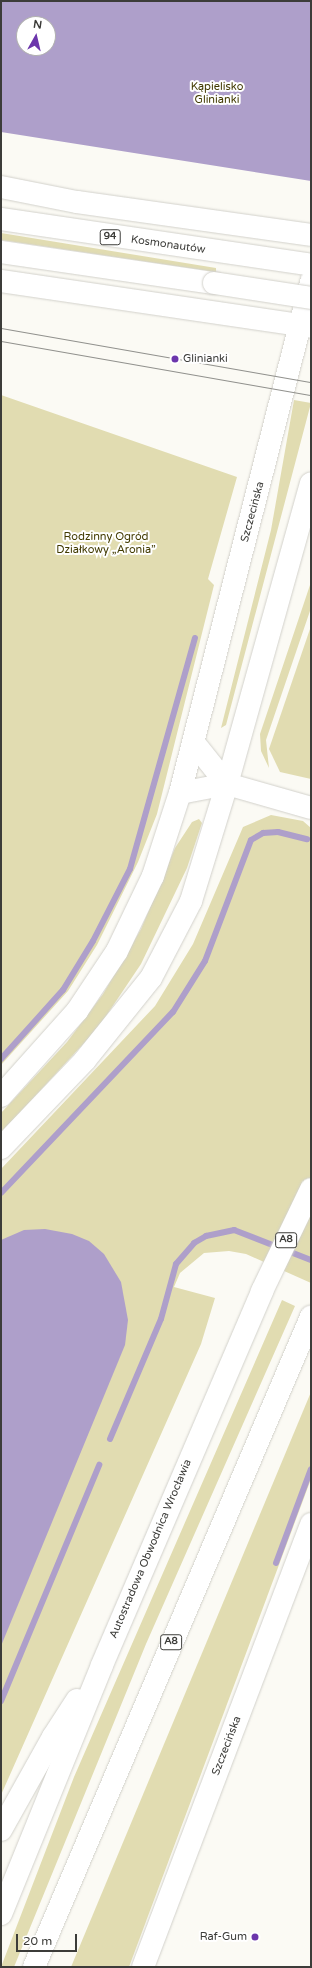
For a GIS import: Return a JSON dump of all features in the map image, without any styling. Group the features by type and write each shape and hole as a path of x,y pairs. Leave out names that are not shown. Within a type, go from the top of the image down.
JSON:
{"main road":[{"path":"1,187 77,202 311,235"},
{"name":"Kosmonautów","path":"1,219 311,266"},
{"path":"1,252 311,298"},
{"path":"1,281 305,326"},
{"name":"Szczecińska","path":"1,1096 77,1011 117,952 153,876 180,793 194,743 305,326 311,282"},
{"path":"1,1148 90,1055 151,978 191,901 227,784 311,484"},
{"path":"194,743 227,784"},
{"path":"180,793 227,784 311,808"},
{"name":"Autostradowa Obwodnica Wrocławia","path":"1,1914 102,1665 262,1291 311,1189"},
{"name":"A8","path":"34,1967 311,1317"},
{"name":"Szczecińska","path":"143,1967 311,1524"},
{"path":"1,1830 53,1737 102,1665"}],"green space":[{"path":"1,233 216,268 216,272 1,240"},
{"name":"Rodzinny Ogród Działkowy „Aronia”","path":"1,395 237,477 208,579 214,585 157,814 138,862 97,945 68,991 1,1065"},
{"path":"294,400 311,403 226,725 221,728 271,530"},
{"path":"311,582 311,608 266,740 269,768 261,751 260,734"},
{"path":"311,626 311,779 280,772 269,749"},
{"path":"271,815 303,821 311,828 311,1283 246,1254 229,1251 204,1253 180,1273 174,1287 215,1298 201,1344 1,1795 1,1169 155,1006 193,944 243,827"},
{"path":"199,819 202,823 187,868 141,964 98,1028 1,1133 1,1113 67,1042 103,994 141,929 175,848 192,822"},
{"path":"282,1300 295,1306 146,1644 14,1967 1,1967 74,1777"},
{"path":"311,1392 311,1479 129,1967 71,1967"}],"shaded area":[{"name":"Kąpielisko Glinianki","path":"1,1 311,1 311,181 1,132"},
{"path":"45,1229 72,1234 89,1241 104,1254 121,1282 128,1320 125,1345 1,1646 1,1240 24,1230"}],"waterway":[{"path":"1,1059 63,990 93,941 130,869 195,638"},
{"path":"1,1193 173,1012 205,961 251,840 263,833 278,832 307,839"},
{"path":"110,1439 161,1319 176,1264 194,1243 206,1236 234,1230 311,1260"},
{"path":"1,1701 99,1465"},
{"path":"276,1563 311,1469"}],"tram line":[{"path":"1,328 311,382"},
{"path":"1,341 311,395"}],"place":[{"name":"Glinianki","path":"175,359"},
{"name":"Raf-Gum","path":"255,1937"}]}
